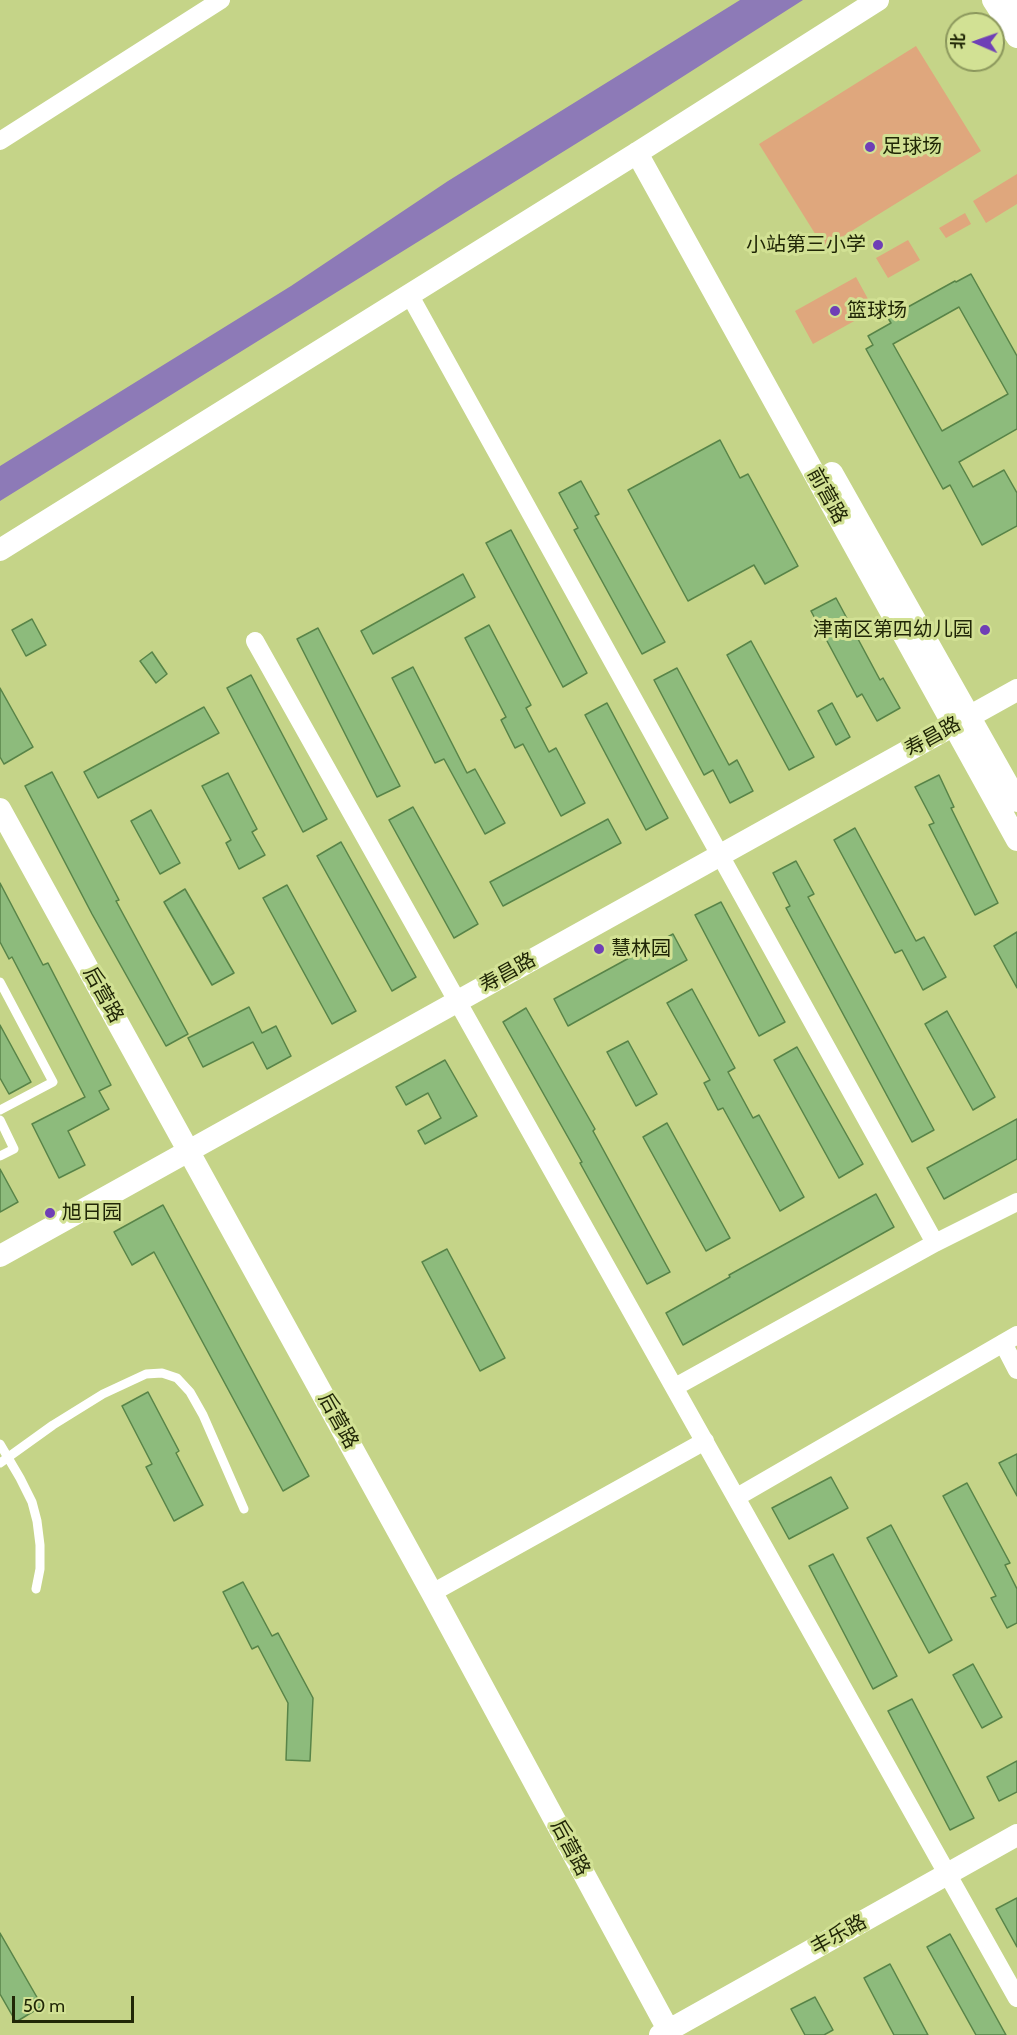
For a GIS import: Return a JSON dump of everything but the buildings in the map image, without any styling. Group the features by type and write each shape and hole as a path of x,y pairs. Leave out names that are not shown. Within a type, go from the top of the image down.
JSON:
{"street":[{"path":"0,141 221,0"},
{"path":"0,550 642,150 878,0"},
{"path":"993,0 1017,37"},
{"path":"1013,0 1017,7"},
{"name":"前营路","path":"642,150 963,729"},
{"path":"409,294 935,1243"},
{"path":"255,641 1017,1998"},
{"name":"寿昌路","path":"963,729 1017,690"},
{"name":"寿昌路","path":"0,1268 193,1156 722,859 927,746 1017,703"},
{"path":"963,729 977,741 981,756 1017,840"},
{"path":"927,746 981,756 1017,801"},
{"name":"后营路","path":"0,809 193,1156 671,2034"},
{"name":"寿昌路","path":"0,1256 193,1156"},
{"path":"675,1388 935,1243 1017,1203"},
{"path":"737,1497 1010,1339 1017,1370"},
{"path":"432,1593 705,1441"},
{"name":"丰乐路","path":"951,1879 1017,1835"},
{"name":"丰乐路","path":"671,2034 951,1879 1017,1849"}],"lane":[{"path":"0,982 52,1082 0,1110"},
{"path":"0,1120 14,1149 0,1156"},
{"path":"4,1461 53,1425 103,1394 146,1374 162,1373 177,1378 190,1392 203,1415 244,1509"},
{"path":"0,1444 4,1461 32,1502 37,1521 40,1569 36,1589"}],"shaded area":[{"path":"740,0 803,0 632,109 0,501 0,466 291,286 448,181"},
{"name":"足球场","path":"916,46 981,151 824,248 759,144"},
{"path":"1017,174 1017,204 986,223 973,201"},
{"path":"965,213 971,224 946,238 939,228"},
{"name":"篮球场","path":"908,240 920,260 888,278 876,258"},
{"name":"篮球场","path":"856,277 874,310 813,344 795,311"}],"place":[{"name":"足球场","path":"870,147"},
{"name":"小站第三小学","path":"878,245"},
{"name":"篮球场","path":"835,311"},
{"name":"津南区第四幼儿园","path":"985,630"},
{"name":"慧林园","path":"599,949"},
{"name":"旭日园","path":"50,1213"}]}
